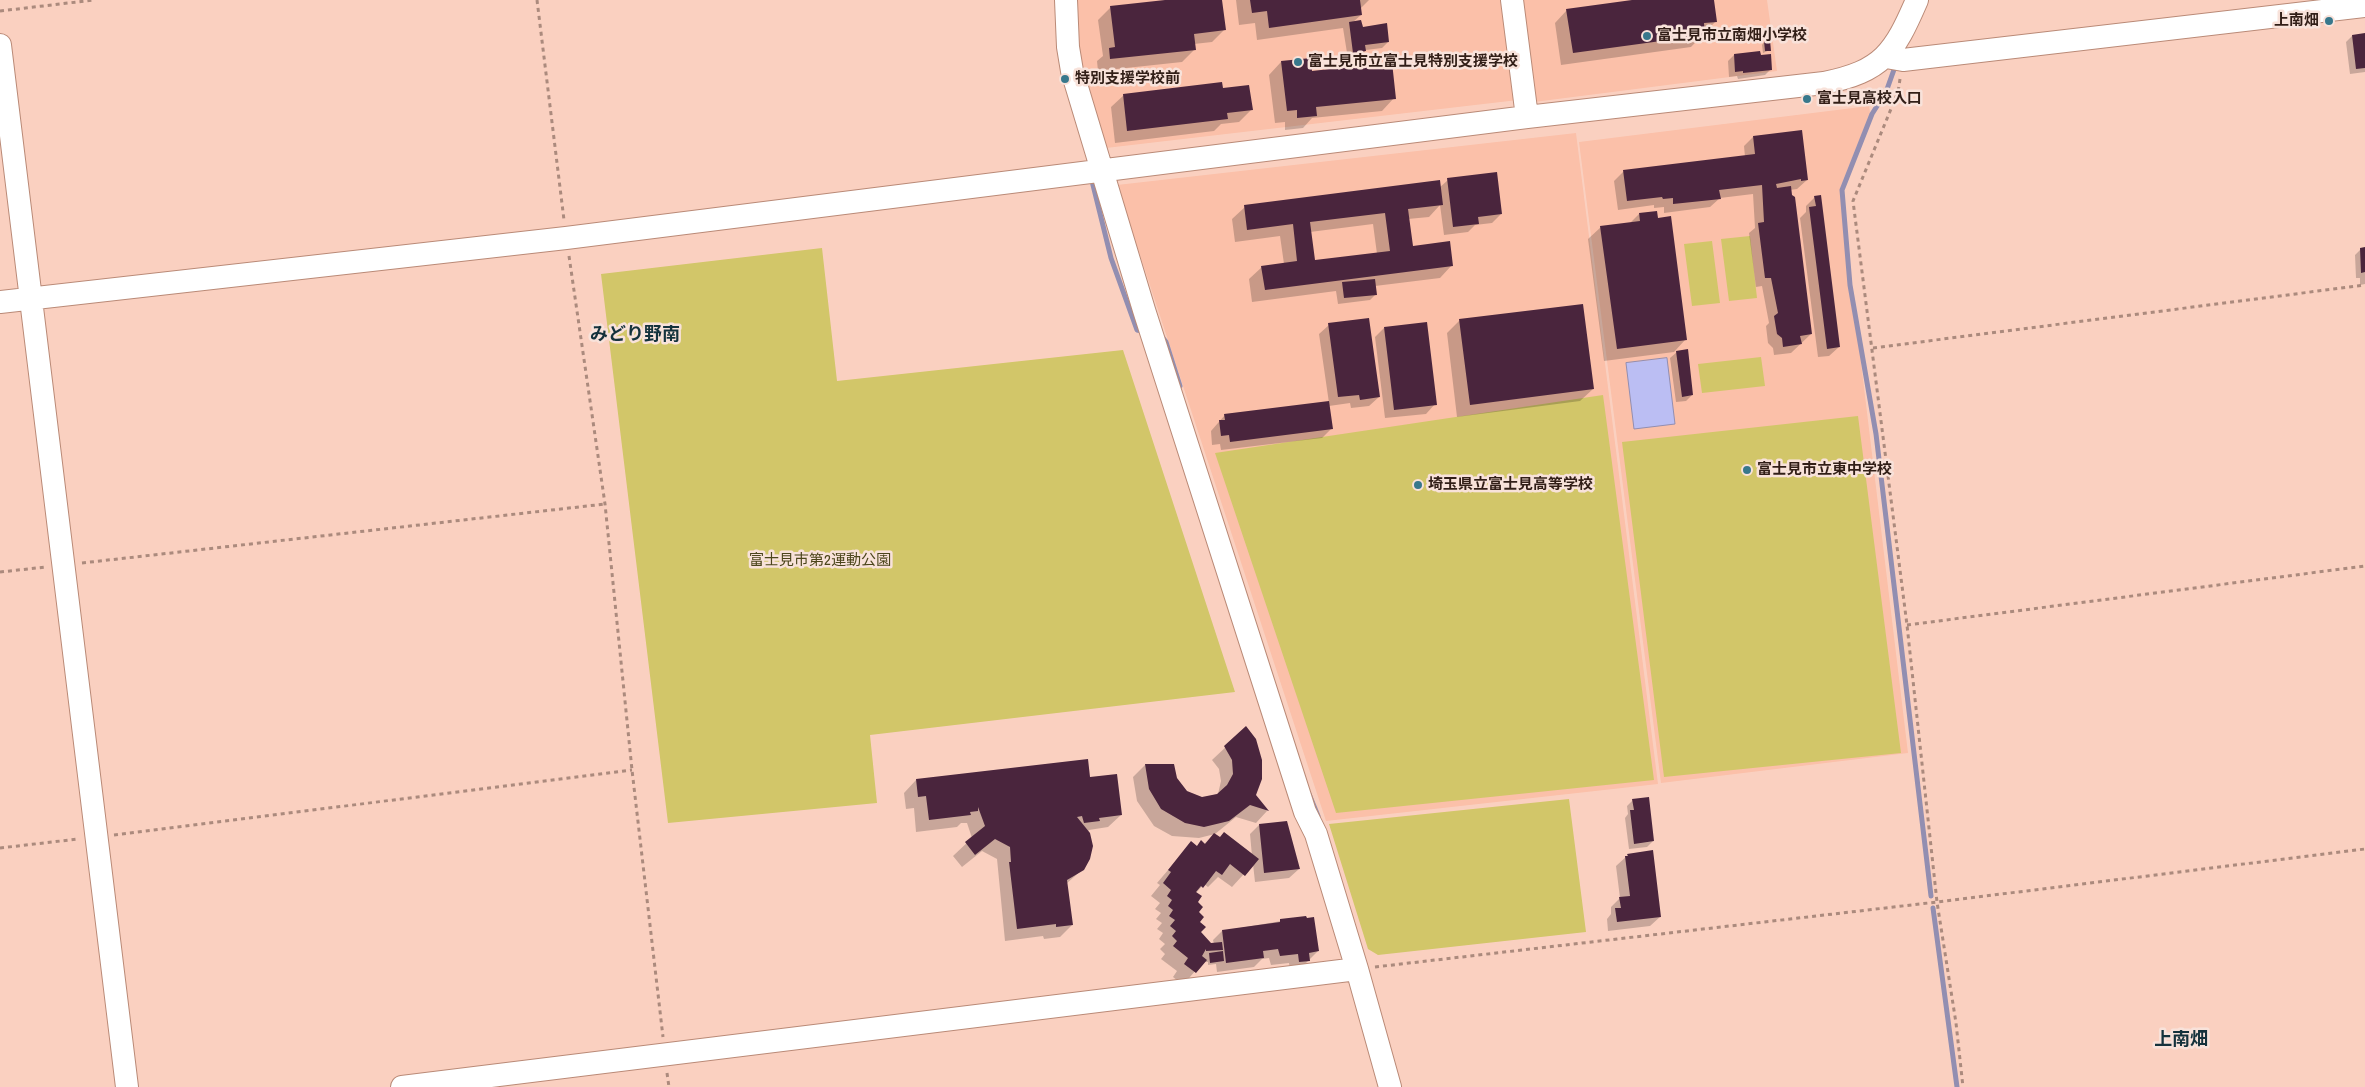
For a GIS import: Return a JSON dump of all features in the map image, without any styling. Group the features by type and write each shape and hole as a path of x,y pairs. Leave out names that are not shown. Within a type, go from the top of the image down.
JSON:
{"street":[{"path":"1066,0 1068,47 1072,71 1144,310 1305,812 1316,834 1390,1087"},
{"path":"1512,0 1527,117"},
{"path":"1894,58 1895,48 1917,0"},
{"path":"0,302 566,238 1527,117 1824,83 1848,78 1894,58 2365,6"},
{"path":"0,45 127,1087"},
{"path":"402,1087 1357,969"}],"path":[{"path":"0,11 94,0"},
{"path":"537,0 566,238 605,504 632,770 665,1056"},
{"path":"1894,58 1898,92 1853,201 1907,625 1937,902 1956,1023 1963,1087"},
{"path":"1873,348 2365,285"},
{"path":"0,572 605,504"},
{"path":"1907,625 2365,566"},
{"path":"0,848 632,770"},
{"path":"1357,969 1937,902 2365,849"}],"shaded area":[{"name":"富士見市立富士見特別支援学校","path":"1077,0 1506,0 1518,100 1106,148 1085,79 1079,45"},
{"name":"富士見市立南畑小学校","path":"1518,0 1767,0 1777,71 1534,102"},
{"name":"富士見市立東中学校","path":"1869,106 1870,113 1840,188 1908,753 1661,783 1579,142"},
{"name":"埼玉県立富士見高等学校","path":"1576,133 1658,784 1326,821 1117,185"}],"green space":[{"path":"1750,236 1757,298 1729,301 1721,239"},
{"path":"1712,241 1720,303 1692,306 1684,244"},
{"name":"富士見市第2運動公園","path":"822,248 837,381 1123,350 1235,692 870,735 877,803 668,823 601,274"},
{"path":"1761,357 1765,386 1702,393 1698,364"},
{"path":"1603,395 1654,780 1336,813 1215,453"},
{"path":"1858,416 1901,753 1664,777 1622,442"},
{"path":"1569,799 1586,932 1378,955 1368,949 1329,824"}],"water":[{"path":"1667,358 1675,424 1634,429 1626,363"}],"building":[{"path":"1165,0 1222,0 1226,30 1194,34 1196,50 1110,59 1109,48 1115,47 1110,6"},
{"path":"1250,0 1360,0 1362,15 1269,28 1267,11 1252,13"},
{"path":"1632,0 1714,0 1717,22 1704,23 1705,35 1573,53 1566,9"},
{"path":"1361,20 1363,27 1387,23 1389,42 1365,45 1366,51 1353,53 1349,22"},
{"path":"2365,33 2365,68 2356,69 2352,35"},
{"path":"1770,40 1771,51 1765,51 1764,41"},
{"path":"1760,51 1761,55 1771,54 1772,70 1735,72 1734,54"},
{"path":"1311,58 1312,71 1392,62 1396,99 1316,107 1317,116 1297,118 1297,110 1287,111 1281,61"},
{"path":"1222,82 1223,88 1249,85 1253,110 1227,113 1228,119 1127,131 1123,94"},
{"path":"1802,130 1808,180 1801,181 1801,179 1776,184 1777,188 1791,186 1792,195 1795,197 1812,334 1800,336 1802,344 1783,347 1782,338 1777,334 1774,316 1778,313 1771,278 1765,278 1758,223 1764,222 1762,185 1719,190 1721,199 1673,204 1673,198 1663,199 1662,197 1627,201 1623,170 1755,154 1753,136"},
{"path":"1497,172 1502,214 1478,217 1479,224 1453,227 1447,178"},
{"path":"1440,180 1443,205 1408,209 1413,246 1450,241 1453,266 1265,290 1261,266 1297,261 1293,224 1247,230 1244,205","holes":["1385,213 1390,251 1315,260 1310,222"]},
{"path":"1821,195 1840,347 1827,349 1809,207 1816,206 1814,196"},
{"path":"1657,211 1658,218 1671,216 1687,340 1617,349 1600,226 1640,221 1639,213"},
{"path":"2365,247 2365,272 2361,273 2360,248"},
{"path":"1375,279 1377,295 1344,298 1342,282"},
{"path":"1583,304 1594,389 1470,405 1459,319"},
{"path":"1369,318 1380,397 1360,400 1359,395 1338,397 1328,323"},
{"path":"1427,322 1437,405 1394,410 1384,327"},
{"path":"1688,349 1693,395 1682,397 1676,351"},
{"path":"1329,401 1333,429 1230,442 1229,435 1221,436 1219,420 1225,420 1224,414"},
{"path":"1246,726 1256,739 1262,760 1262,779 1256,795 1269,811 1250,805 1229,821 1204,827 1185,823 1161,809 1149,789 1145,764 1174,764 1177,778 1187,791 1202,797 1217,794 1227,785 1233,774 1232,760 1224,746"},
{"path":"1088,759 1090,777 1117,774 1122,815 1099,818 1100,821 1084,823 1082,816 1077,817 1090,833 1093,846 1090,859 1084,870 1067,880 1073,925 1056,927 1056,924 1017,929 1009,862 1011,862 1010,847 995,839 975,855 965,842 985,826 978,807 978,811 970,812 971,815 929,820 926,796 918,797 916,779"},
{"path":"1649,797 1654,841 1634,844 1630,810 1634,810 1632,799"},
{"path":"1287,821 1300,869 1264,873 1259,824"},
{"path":"1224,832 1259,859 1245,876 1230,864 1222,875 1216,871 1203,888 1201,886 1196,892 1202,896 1198,902 1203,907 1199,912 1204,917 1200,922 1206,927 1201,932 1211,943 1222,942 1223,950 1206,951 1206,949 1202,956 1207,960 1196,973 1184,964 1188,958 1173,946 1177,941 1172,936 1176,931 1170,926 1175,920 1169,916 1173,910 1168,906 1172,900 1167,896 1171,890 1163,883 1171,872 1168,870 1191,841 1197,846 1201,840 1205,844 1214,833 1220,837"},
{"path":"1653,850 1661,917 1617,922 1615,908 1621,908 1619,897 1630,896 1625,856 1628,856 1627,854"},
{"path":"1306,916 1307,918 1314,917 1319,951 1309,953 1310,961 1299,962 1298,954 1280,956 1278,949 1263,951 1264,958 1226,963 1222,930 1280,922 1280,919"},
{"path":"1223,951 1224,961 1210,963 1209,953"}],"waterway":[{"path":"1896,64 1886,92 1872,114 1842,190 1850,285 1876,434 1931,896"},
{"path":"1091,177 1111,258 1137,330 1146,332"},
{"path":"1163,338 1180,386"},
{"path":"1309,794 1318,816"},
{"path":"1933,908 1957,1087"}],"place":[{"name":"上南畑","path":"2329,21"},
{"name":"富士見市立南畑小学校","path":"1647,36"},
{"name":"富士見市立富士見特別支援学校","path":"1298,62"},
{"name":"特別支援学校前","path":"1065,79"},
{"name":"富士見高校入口","path":"1807,99"},
{"name":"富士見市立東中学校","path":"1747,470"},
{"name":"埼玉県立富士見高等学校","path":"1418,485"}],"district":[{"name":"みどり野南","path":"635,335"},
{"name":"上南畑","path":"2181,1040"}]}
